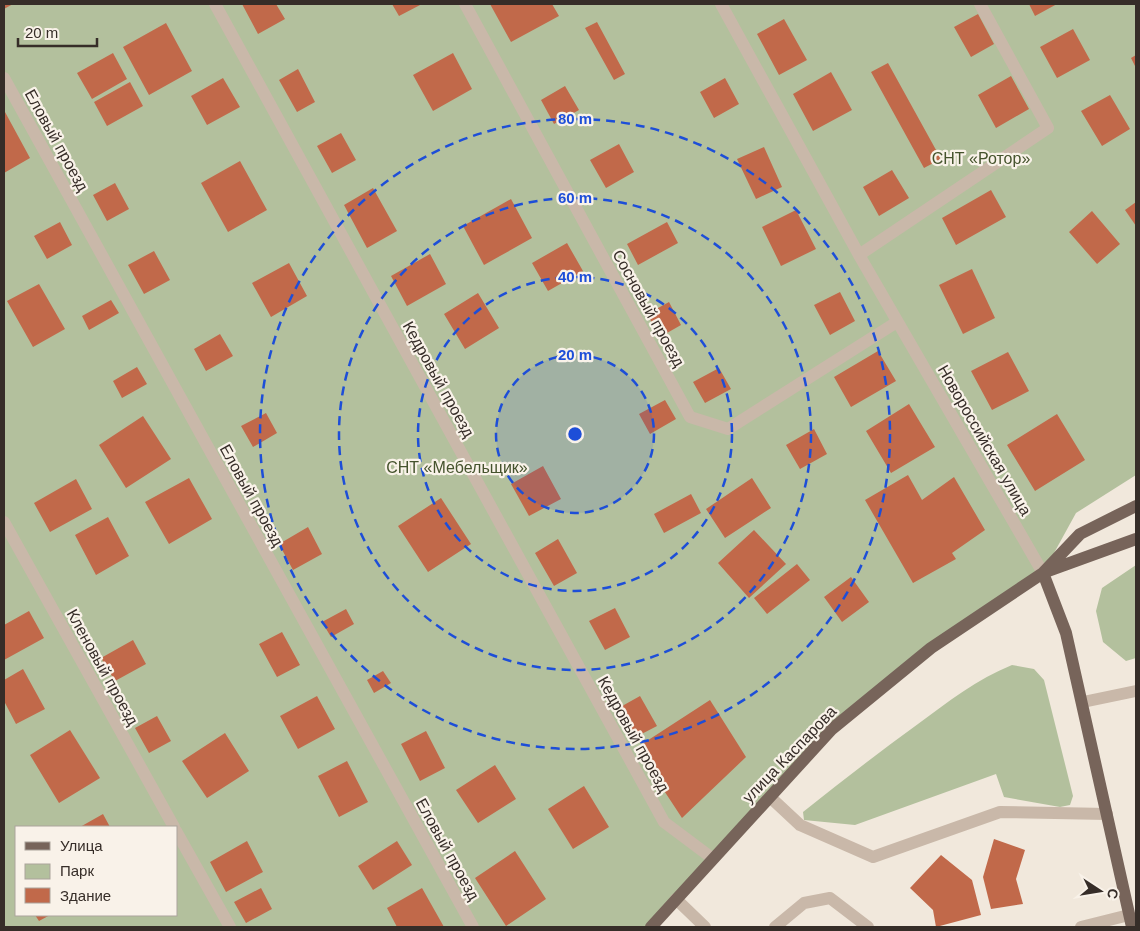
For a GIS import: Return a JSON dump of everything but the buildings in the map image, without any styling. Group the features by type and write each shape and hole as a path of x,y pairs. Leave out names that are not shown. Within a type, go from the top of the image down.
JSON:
{"main road":[{"name":"улица Каспарова","path":"651,927 712,858 770,798 832,729 931,648 1043,573 1080,534 1136,506"},
{"name":"улица Каспарова","path":"1043,573 1136,539"},
{"name":"Новороссийская улица","path":"1043,573 1066,633 1083,702 1130,921"}],"street":[{"name":"Кедровый проезд","path":"215,4 664,822 712,858"},
{"name":"Сосновый проезд","path":"465,4 690,417 728,429 897,322"},
{"name":"Новороссийская улица","path":"721,4 859,255 1043,573"},
{"path":"859,255 1048,128 980,4"},
{"name":"Еловый проезд","path":"4,78 473,927"},
{"name":"Кленовый проезд","path":"4,522 173,826"},
{"path":"1083,702 1136,692"},
{"path":"770,798 800,826 873,857 1000,812 1107,814"},
{"path":"178,835 230,927"},
{"path":"775,927 804,902 830,898 868,927"},
{"path":"676,899 705,927"},
{"path":"1081,927 1130,921"}],"green space":[{"name":"СНТ «Мебельщик»","path":"4,4 1136,4 1136,475 1076,513 1043,573 931,648 832,729 651,927 4,927"},
{"path":"1136,565 1136,658 1126,661 1103,642 1096,611 1102,588"},
{"path":"1012,665 1034,669 1044,680 1073,796 1070,805 1060,807 1004,797 996,774 855,825 804,820 803,812 889,745 963,692 987,677"}],"park label":[{"name":"СНТ «Ротор»","path":"981,158"}]}
